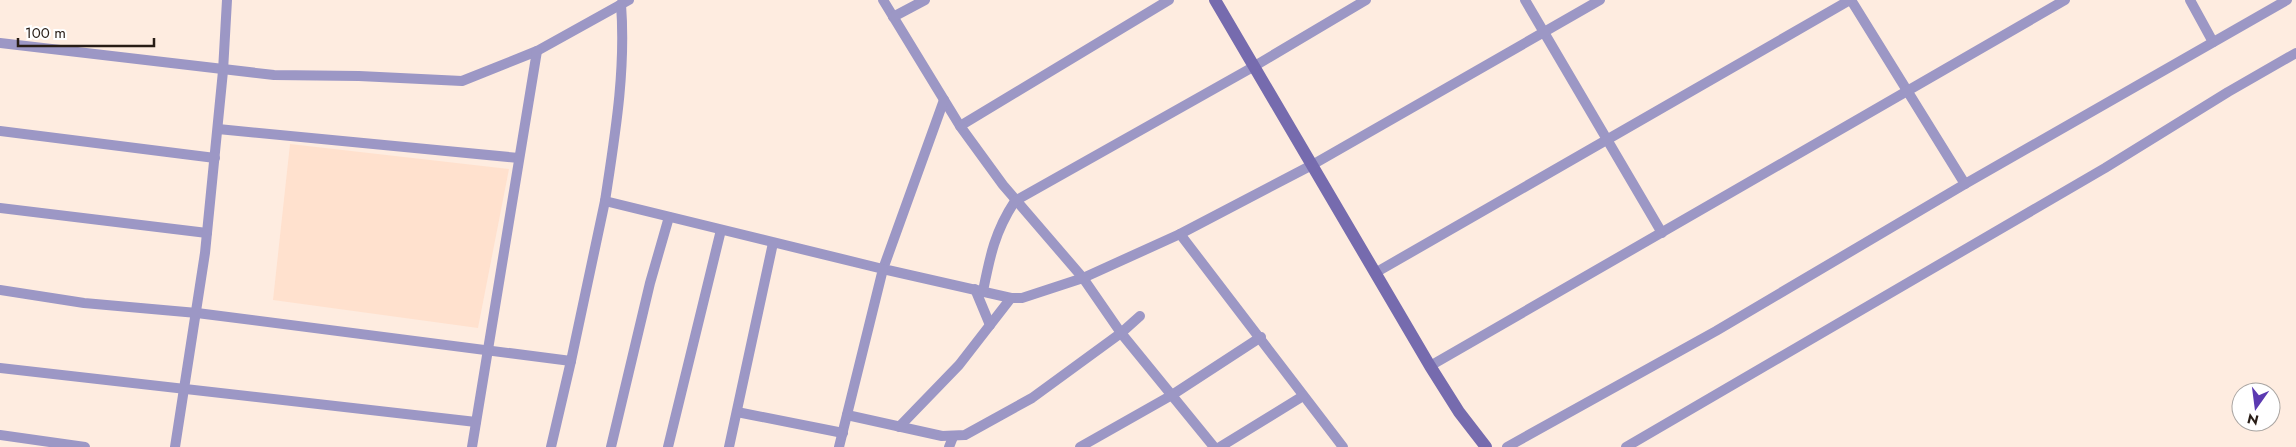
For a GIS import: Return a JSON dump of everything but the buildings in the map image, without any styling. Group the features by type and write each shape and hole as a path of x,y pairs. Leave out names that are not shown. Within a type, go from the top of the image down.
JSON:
{"main road":[{"path":"1216,0 1253,67 1430,366 1459,412 1486,447"}],"street":[{"path":"175,447 183,389 197,314 207,233 223,71 227,0"},
{"path":"883,0 960,126 1015,201 1083,278 1121,333 1172,395 1208,445"},
{"path":"893,17 925,0"},
{"path":"960,126 1169,0"},
{"path":"990,325 979,290 1001,222 1015,201 1253,67 1366,0"},
{"path":"1525,0 1662,233"},
{"path":"605,200 883,269 1011,298 1022,298 1083,278 1180,234 1312,165 1600,0"},
{"path":"1375,273 1606,138 1851,0 1965,184"},
{"path":"1430,366 2065,0"},
{"path":"2190,0 2213,42"},
{"path":"1507,447 1716,332 1965,184 2287,0"},
{"path":"0,43 223,71 274,75 359,76 462,81 537,51 625,2"},
{"path":"551,447 605,200 621,99 625,2"},
{"path":"472,447 537,51"},
{"path":"1626,447 2100,171 2228,92 2296,53"},
{"path":"839,447 883,269 944,100"},
{"path":"218,129 519,158"},
{"path":"0,131 215,158"},
{"path":"0,208 207,233"},
{"path":"611,447 650,283 669,217"},
{"path":"668,447 721,230"},
{"path":"1180,234 1261,337 1342,447"},
{"path":"729,447 773,243"},
{"path":"0,290 84,303 197,314 571,361"},
{"path":"899,426 948,377 1011,298"},
{"path":"847,415 899,426 951,442 982,427 1032,398 1121,333 1140,316"},
{"path":"1080,447 1172,395 1261,337"},
{"path":"0,368 476,422"},
{"path":"1220,447 1303,396"},
{"path":"737,412 843,433"},
{"path":"0,436 85,447"}],"shaded area":[{"path":"290,144 509,169 478,328 273,300"}]}
